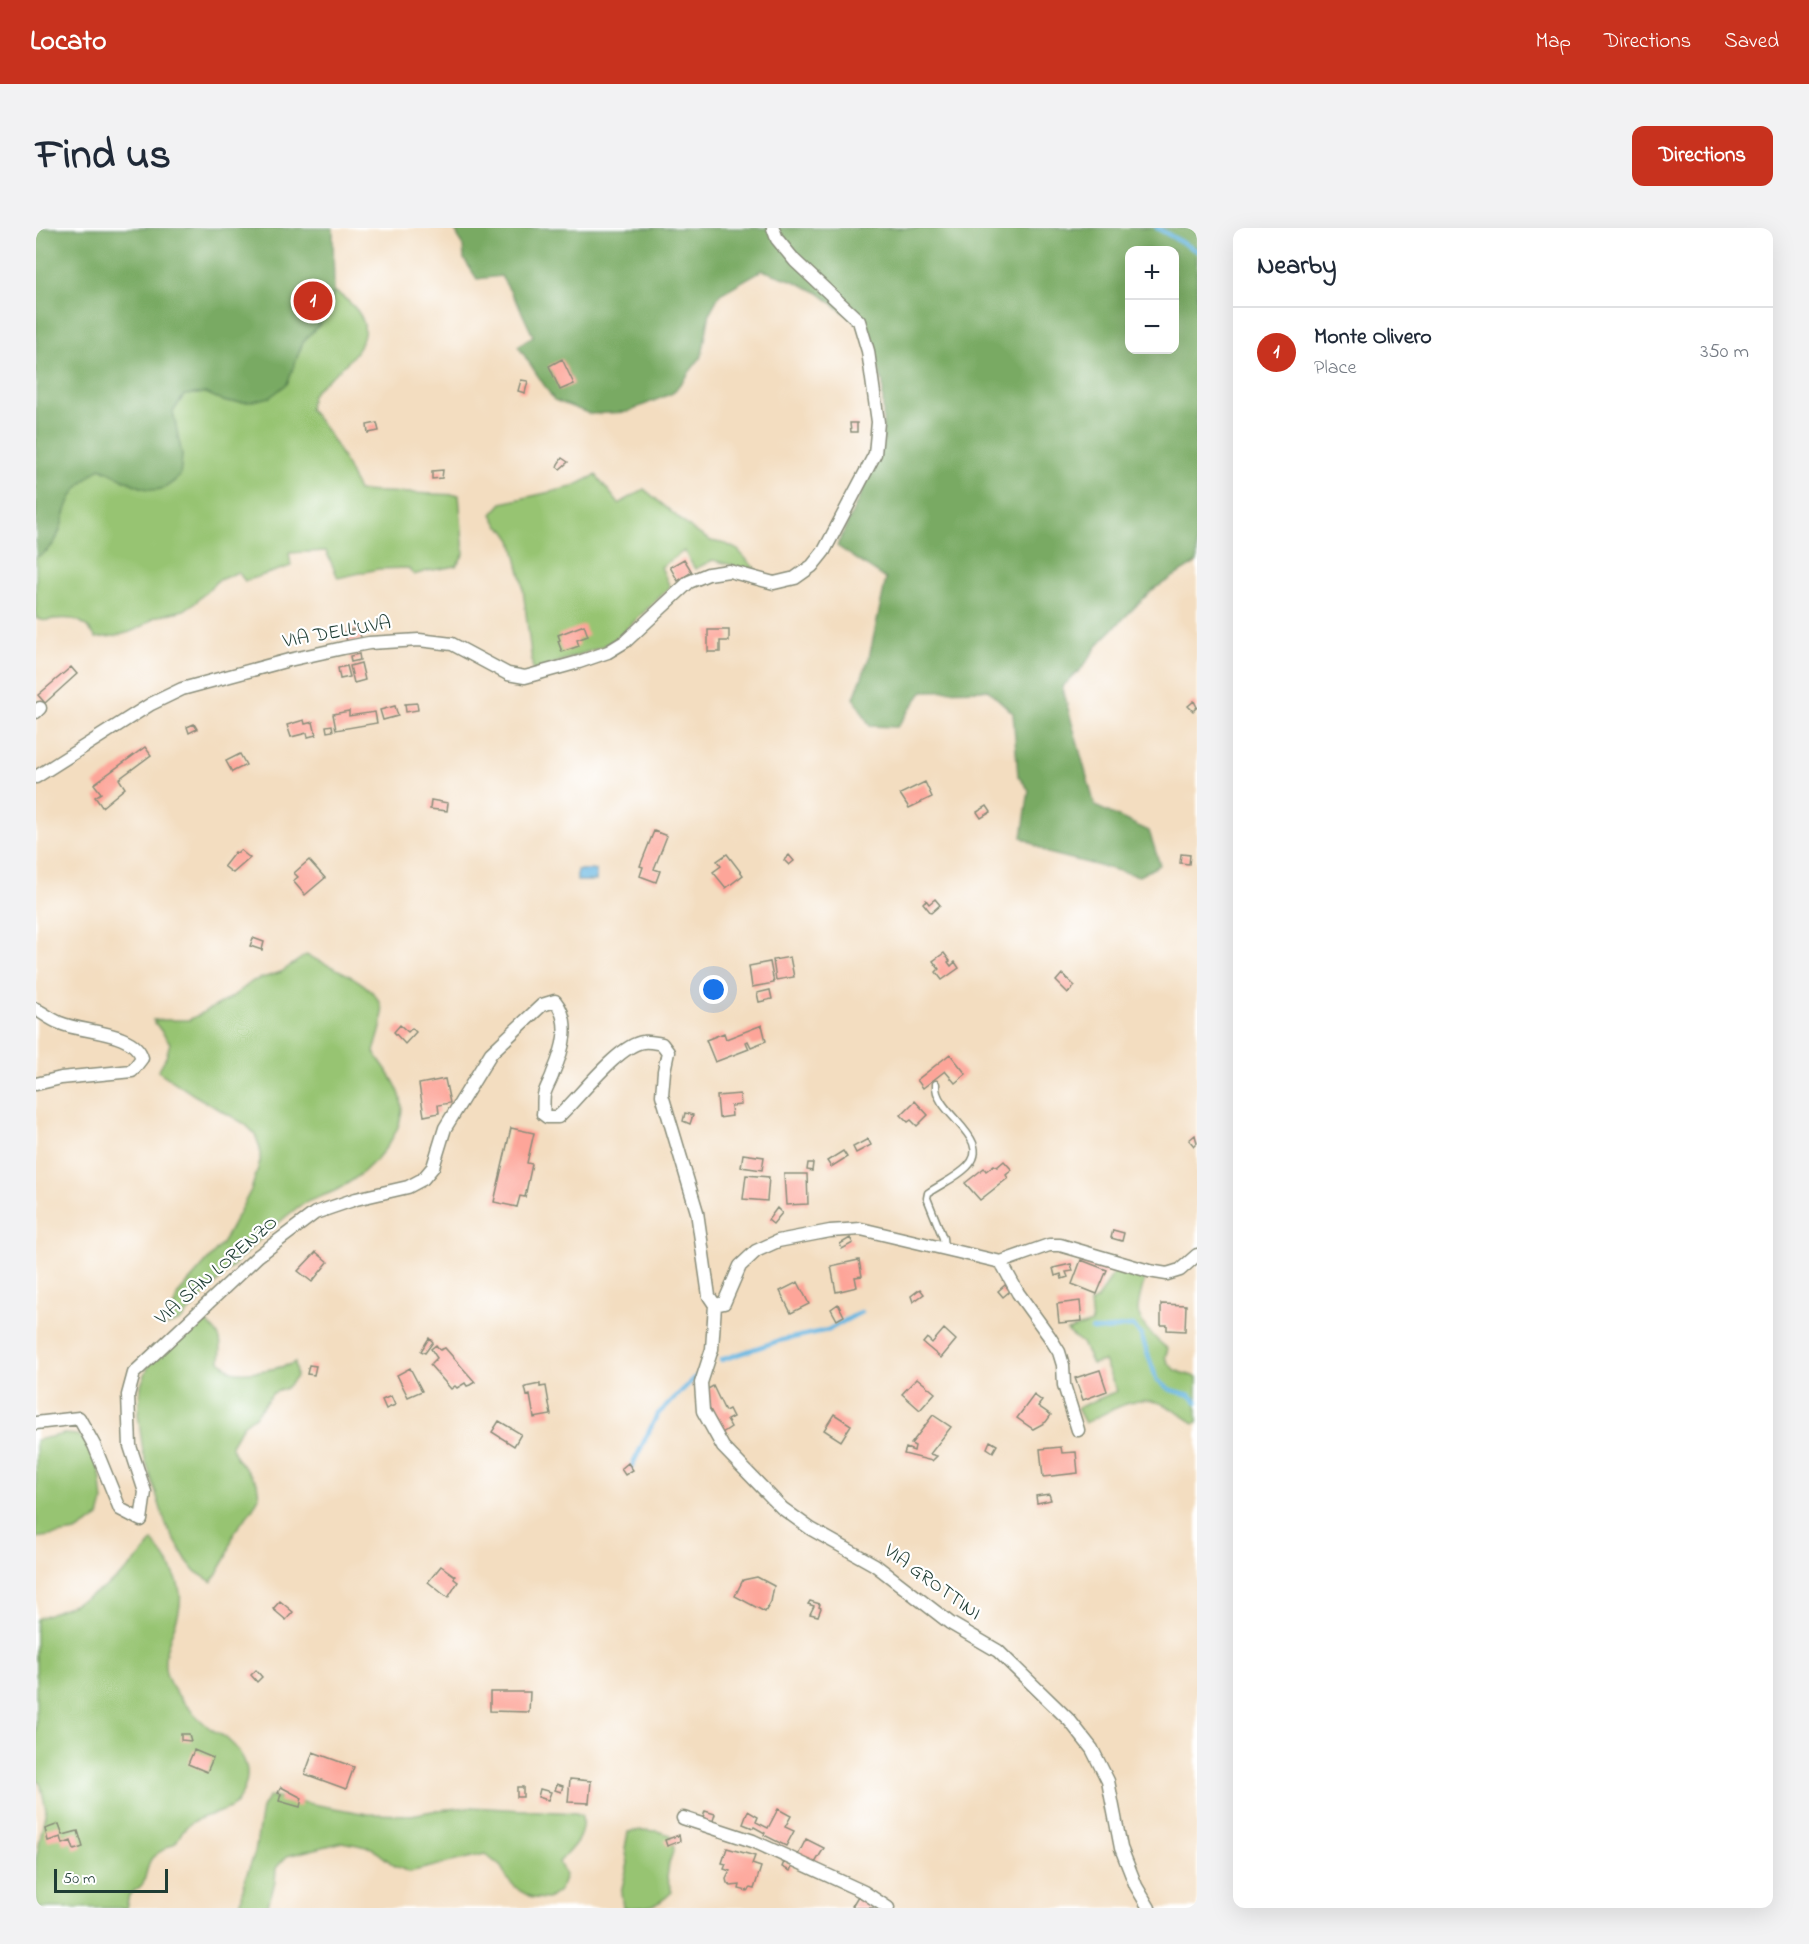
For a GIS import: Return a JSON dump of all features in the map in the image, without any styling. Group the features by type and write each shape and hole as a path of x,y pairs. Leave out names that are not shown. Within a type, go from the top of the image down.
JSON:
{"street":[{"name":"VIA DELL'UVA","path":"36,777 151,704 182,689 343,648 369,643 419,640 452,644 508,674 525,677 608,652 626,641 689,582 708,574 729,571 774,583 795,578 812,566 824,551 875,454 878,422 868,351 859,321 795,261 777,238 773,228"},
{"name":"VIA SAN LORENZO","path":"36,1423 79,1418 94,1445 120,1509 141,1520 146,1492 130,1446 128,1395 134,1373 258,1256 315,1213 356,1199 408,1187 423,1179 433,1167 446,1128 491,1053 542,1005 555,1001 562,1011 565,1031 556,1067 544,1095 543,1114 547,1117 558,1117 612,1060 628,1048 641,1042 652,1042 662,1044 668,1052 662,1095 697,1212 708,1296 715,1305"},
{"path":"36,1009 61,1023 130,1042 140,1051 142,1058 132,1071 61,1078 36,1084"},
{"path":"715,1305 724,1303 740,1266 756,1251 778,1241 830,1231 861,1229 1001,1262 1048,1245 1060,1245 1167,1274 1180,1270 1197,1255"},
{"path":"1001,1262 1018,1293 1059,1352 1063,1365 1064,1385 1078,1430"},
{"name":"VIA GROTTINI","path":"715,1305 712,1349 701,1383 703,1411 723,1447 782,1508 812,1529 875,1565 950,1623 998,1651 1070,1720 1092,1749 1108,1781 1121,1848 1136,1886 1149,1908"},
{"path":"683,1818 753,1841 864,1892 888,1908"}],"lane":[{"path":"936,1084 935,1092 941,1102 975,1144 974,1156 969,1166 927,1193 943,1238 944,1248"}],"green space":[{"path":"36,228 333,228 334,291 327,316 303,342 287,384 270,397 249,402 226,402 206,393 184,395 173,412 182,455 180,476 164,488 157,490 141,487 100,468 74,493 67,506 56,540 51,547 36,557"},
{"path":"454,228 1197,228 1197,562 1152,590 1100,642 1083,667 1062,687 1095,806 1149,831 1160,865 1139,876 1048,853 1022,837 1029,790 1018,776 1013,713 988,690 923,691 897,727 870,726 854,698 869,658 886,579 837,546 883,445 883,383 866,330 819,293 762,270 720,294 710,312 702,356 673,393 627,412 590,414 554,400 518,346 533,336 518,304 501,276 477,279 464,259 463,246"},
{"path":"334,291 358,312 363,322 364,332 361,343 346,364 314,392 309,409 337,448 358,491 459,495 464,554 456,566 414,575 408,568 378,569 338,578 326,551 289,553 291,566 245,581 238,572 217,581 196,602 184,610 155,617 143,626 115,636 96,638 87,627 74,619 43,620 36,618 36,557 45,552 56,540 67,507 80,485 100,468 132,484 149,489 164,488 173,482 180,476 182,455 173,412 184,395 206,393 226,402 287,383 303,342 327,316"},
{"path":"596,475 619,504 644,489 694,531 711,541 726,544 738,550 758,572 713,560 695,569 684,551 661,567 670,587 618,637 604,646 533,671 522,581 512,540 505,530 499,527 492,514 502,503 572,487"},
{"path":"306,955 352,977 372,992 379,1001 382,1021 374,1052 398,1089 402,1109 399,1122 385,1149 363,1172 335,1191 298,1207 252,1247 180,1321 167,1326 178,1294 222,1244 251,1190 260,1162 260,1148 255,1134 245,1124 158,1071 166,1057 170,1043 153,1020 189,1020 229,999 253,981 281,972"},
{"path":"1115,1270 1145,1277 1139,1302 1139,1316 1150,1332 1168,1349 1165,1357 1171,1366 1178,1371 1197,1377 1197,1422 1194,1423 1162,1403 1148,1400 1120,1406 1085,1423 1077,1408 1117,1391 1104,1361 1092,1364 1082,1343 1067,1331 1092,1323 1090,1303 1098,1299"},
{"path":"207,1323 216,1331 220,1339 220,1361 230,1370 237,1372 264,1370 295,1362 296,1377 286,1388 273,1393 255,1416 243,1425 231,1445 237,1459 257,1482 259,1497 252,1510 234,1532 227,1557 212,1582 196,1572 187,1561 166,1525 143,1452 138,1414 141,1385 149,1365 193,1326"},
{"path":"64,1434 78,1435 90,1445 100,1472 103,1502 99,1517 76,1532 36,1538 36,1440"},
{"path":"153,1541 173,1572 180,1593 178,1614 165,1655 167,1677 174,1690 193,1712 240,1752 246,1768 246,1784 233,1806 191,1823 175,1843 152,1858 143,1883 129,1895 126,1908 36,1908 36,1860 46,1809 40,1782 36,1780 36,1619 87,1598 115,1580 141,1556"},
{"path":"269,1796 367,1814 411,1815 470,1807 576,1813 582,1815 582,1830 577,1841 559,1862 565,1875 560,1890 548,1899 533,1898 520,1891 508,1880 501,1867 485,1854 409,1872 395,1866 372,1848 343,1842 287,1856 276,1868 275,1882 267,1908 240,1908 245,1879 255,1852 262,1808"},
{"path":"642,1830 671,1835 674,1849 667,1878 672,1892 650,1906 623,1908 621,1892 628,1863 625,1848 628,1832"}],"water":[{"path":"577,870 596,870 596,881 577,881"}],"building":[{"path":"562,359 574,384 560,390 549,366"},
{"path":"521,380 528,381 525,393 518,391"},
{"path":"377,423 379,431 368,433 367,425"},
{"path":"850,423 857,423 857,432 851,432"},
{"path":"562,458 568,462 560,469 557,467"},
{"path":"443,470 442,478 432,479 432,471"},
{"path":"684,559 692,572 678,581 670,567"},
{"path":"584,625 588,636 577,640 579,646 562,652 558,635"},
{"path":"358,628 362,640 348,644 344,632"},
{"path":"708,630 729,630 729,641 720,641 720,652 708,652"},
{"path":"359,654 360,660 351,662 350,656"},
{"path":"361,663 365,680 354,683 350,666"},
{"path":"347,666 350,677 340,679 338,668"},
{"path":"71,667 77,674 45,703 38,695"},
{"path":"1194,701 1197,707 1193,711 1188,706"},
{"path":"417,703 418,710 406,712 405,704"},
{"path":"395,706 398,716 383,720 380,710"},
{"path":"349,711 349,716 375,712 377,723 336,730 333,714"},
{"path":"304,720 305,724 313,722 316,735 308,737 307,733 291,737 287,725"},
{"path":"194,724 197,729 189,733 187,727"},
{"path":"332,725 333,731 327,732 326,726"},
{"path":"145,747 151,755 119,779 125,788 102,807 95,797 101,793 94,784"},
{"path":"240,754 246,765 232,772 226,761"},
{"path":"925,782 932,797 909,808 900,794"},
{"path":"431,800 448,803 447,811 430,809"},
{"path":"987,806 991,812 981,818 977,812"},
{"path":"654,831 667,836 654,869 660,871 656,882 640,876 643,867 640,866"},
{"path":"240,850 250,858 233,873 224,866 235,852"},
{"path":"727,854 743,875 726,888 713,872 721,866 717,861"},
{"path":"1181,854 1190,855 1189,864 1180,863"},
{"path":"789,855 794,861 789,865 784,860"},
{"path":"309,860 325,878 305,895 293,881 298,877 294,873"},
{"path":"935,899 940,905 931,913 923,903 926,900 929,904"},
{"path":"253,938 264,942 262,950 250,946"},
{"path":"944,953 951,966 955,962 959,968 942,980 936,972 939,969 933,961"},
{"path":"790,957 794,977 776,980 773,960"},
{"path":"770,962 774,983 752,987 749,966"},
{"path":"1062,974 1075,986 1068,993 1056,981"},
{"path":"770,990 772,999 759,1002 757,993"},
{"path":"400,1025 408,1032 412,1028 416,1032 405,1044 394,1032"},
{"path":"762,1025 766,1041 751,1047 748,1041 746,1042 749,1049 715,1062 706,1040 724,1033 726,1039"},
{"path":"950,1054 966,1074 955,1083 945,1071 923,1088 917,1080"},
{"path":"445,1079 450,1103 438,1105 439,1113 424,1116 419,1084"},
{"path":"740,1094 741,1105 731,1106 732,1116 719,1118 717,1096"},
{"path":"915,1101 928,1115 917,1126 911,1120 908,1122 901,1115"},
{"path":"685,1113 693,1115 690,1124 683,1121"},
{"path":"511,1128 534,1133 527,1163 532,1164 525,1197 520,1196 517,1207 494,1202"},
{"path":"1195,1135 1197,1143 1194,1146 1189,1140"},
{"path":"868,1139 871,1145 856,1153 853,1147"},
{"path":"843,1151 847,1157 831,1167 827,1161"},
{"path":"743,1154 764,1157 762,1170 741,1167"},
{"path":"1004,1161 1012,1170 1006,1175 1008,1178 980,1200 965,1183 984,1168 986,1171 994,1165 997,1167"},
{"path":"808,1163 813,1163 812,1171 807,1170"},
{"path":"784,1174 807,1174 808,1204 786,1205"},
{"path":"746,1175 769,1177 767,1201 743,1199"},
{"path":"777,1208 782,1213 773,1224 768,1220"},
{"path":"1113,1230 1124,1233 1122,1241 1111,1238"},
{"path":"850,1238 853,1243 842,1249 840,1244"},
{"path":"316,1252 328,1262 312,1282 298,1271"},
{"path":"859,1260 862,1276 855,1277 857,1287 836,1292 831,1266"},
{"path":"1081,1260 1107,1270 1097,1294 1072,1284"},
{"path":"1071,1264 1073,1271 1066,1272 1068,1277 1062,1279 1061,1274 1055,1276 1053,1268"},
{"path":"798,1282 809,1304 791,1313 780,1291"},
{"path":"1005,1285 1010,1291 1003,1297 998,1291"},
{"path":"920,1289 924,1294 913,1302 911,1296"},
{"path":"1080,1301 1082,1321 1059,1323 1057,1304"},
{"path":"838,1304 844,1316 837,1320 831,1309"},
{"path":"1161,1304 1186,1305 1185,1331 1167,1330 1167,1325 1161,1325"},
{"path":"944,1329 956,1340 941,1358 923,1343 927,1338 932,1343"},
{"path":"429,1338 433,1342 425,1353 421,1351"},
{"path":"436,1345 440,1350 445,1348 475,1382 467,1386 465,1383 451,1389 430,1365 437,1358 431,1349"},
{"path":"309,1365 316,1366 314,1375 307,1374"},
{"path":"410,1368 422,1391 408,1397 397,1375"},
{"path":"1100,1370 1107,1391 1083,1400 1075,1378"},
{"path":"917,1378 935,1393 920,1410 902,1394"},
{"path":"540,1384 540,1387 546,1386 551,1415 534,1418 530,1395 527,1396 525,1387"},
{"path":"713,1386 725,1411 729,1409 733,1417 727,1420 731,1427 722,1433 701,1393"},
{"path":"1034,1395 1042,1401 1038,1406 1051,1415 1046,1422 1033,1429 1017,1418"},
{"path":"391,1396 395,1405 386,1409 382,1400"},
{"path":"834,1414 851,1425 841,1441 824,1430"},
{"path":"933,1415 951,1427 930,1454 937,1456 932,1461 904,1454 906,1448 914,1451 915,1446 911,1444"},
{"path":"499,1421 521,1434 514,1446 492,1432"},
{"path":"990,1441 997,1445 993,1452 987,1448"},
{"path":"1061,1447 1062,1453 1076,1452 1078,1473 1043,1477 1040,1449"},
{"path":"628,1463 633,1470 625,1475 621,1469"},
{"path":"1049,1494 1051,1500 1037,1503 1036,1496"},
{"path":"441,1566 455,1576 454,1579 458,1582 448,1598 428,1582"},
{"path":"757,1577 774,1586 771,1602 765,1612 735,1596 743,1580"},
{"path":"280,1601 293,1612 286,1620 273,1609"},
{"path":"810,1601 820,1604 818,1616 810,1614 814,1606 808,1604"},
{"path":"256,1670 262,1677 257,1682 251,1675"},
{"path":"490,1692 530,1692 529,1712 490,1711"},
{"path":"181,1734 189,1734 191,1741 181,1740"},
{"path":"194,1750 213,1758 207,1772 188,1764"},
{"path":"313,1752 354,1767 346,1789 305,1774"},
{"path":"570,1779 591,1781 589,1803 568,1802"},
{"path":"557,1784 563,1786 561,1792 555,1790"},
{"path":"281,1787 302,1798 300,1807 279,1801 281,1794 278,1793"},
{"path":"517,1787 523,1787 523,1797 517,1797"},
{"path":"540,1789 551,1792 548,1800 538,1797"},
{"path":"778,1809 791,1816 785,1827 794,1831 786,1846 754,1827 743,1824 748,1811 758,1817 756,1822 768,1828"},
{"path":"705,1811 715,1814 712,1824 702,1821"},
{"path":"59,1824 63,1835 78,1831 83,1847 74,1850 71,1841 63,1844 61,1837 48,1841 45,1829"},
{"path":"679,1835 680,1841 667,1846 665,1840"},
{"path":"806,1839 824,1848 815,1863 798,1855"},
{"path":"727,1848 755,1856 752,1864 761,1867 754,1889 750,1888 747,1891 739,1889 740,1885 731,1886 727,1883 726,1879 730,1871 724,1869 726,1864 722,1863"},
{"path":"784,1862 792,1866 790,1871 782,1867"},
{"path":"858,1896 877,1908 855,1908 852,1906"}],"waterway":[{"path":"1157,228 1197,251"},
{"path":"721,1360 778,1341 828,1330 861,1312"},
{"path":"1092,1330 1133,1326 1141,1335 1157,1380 1171,1390 1190,1395 1197,1402"},
{"path":"630,1470 657,1415 699,1374"}],"place":[{"name":"Monte Olivero","path":"313,301"}]}
